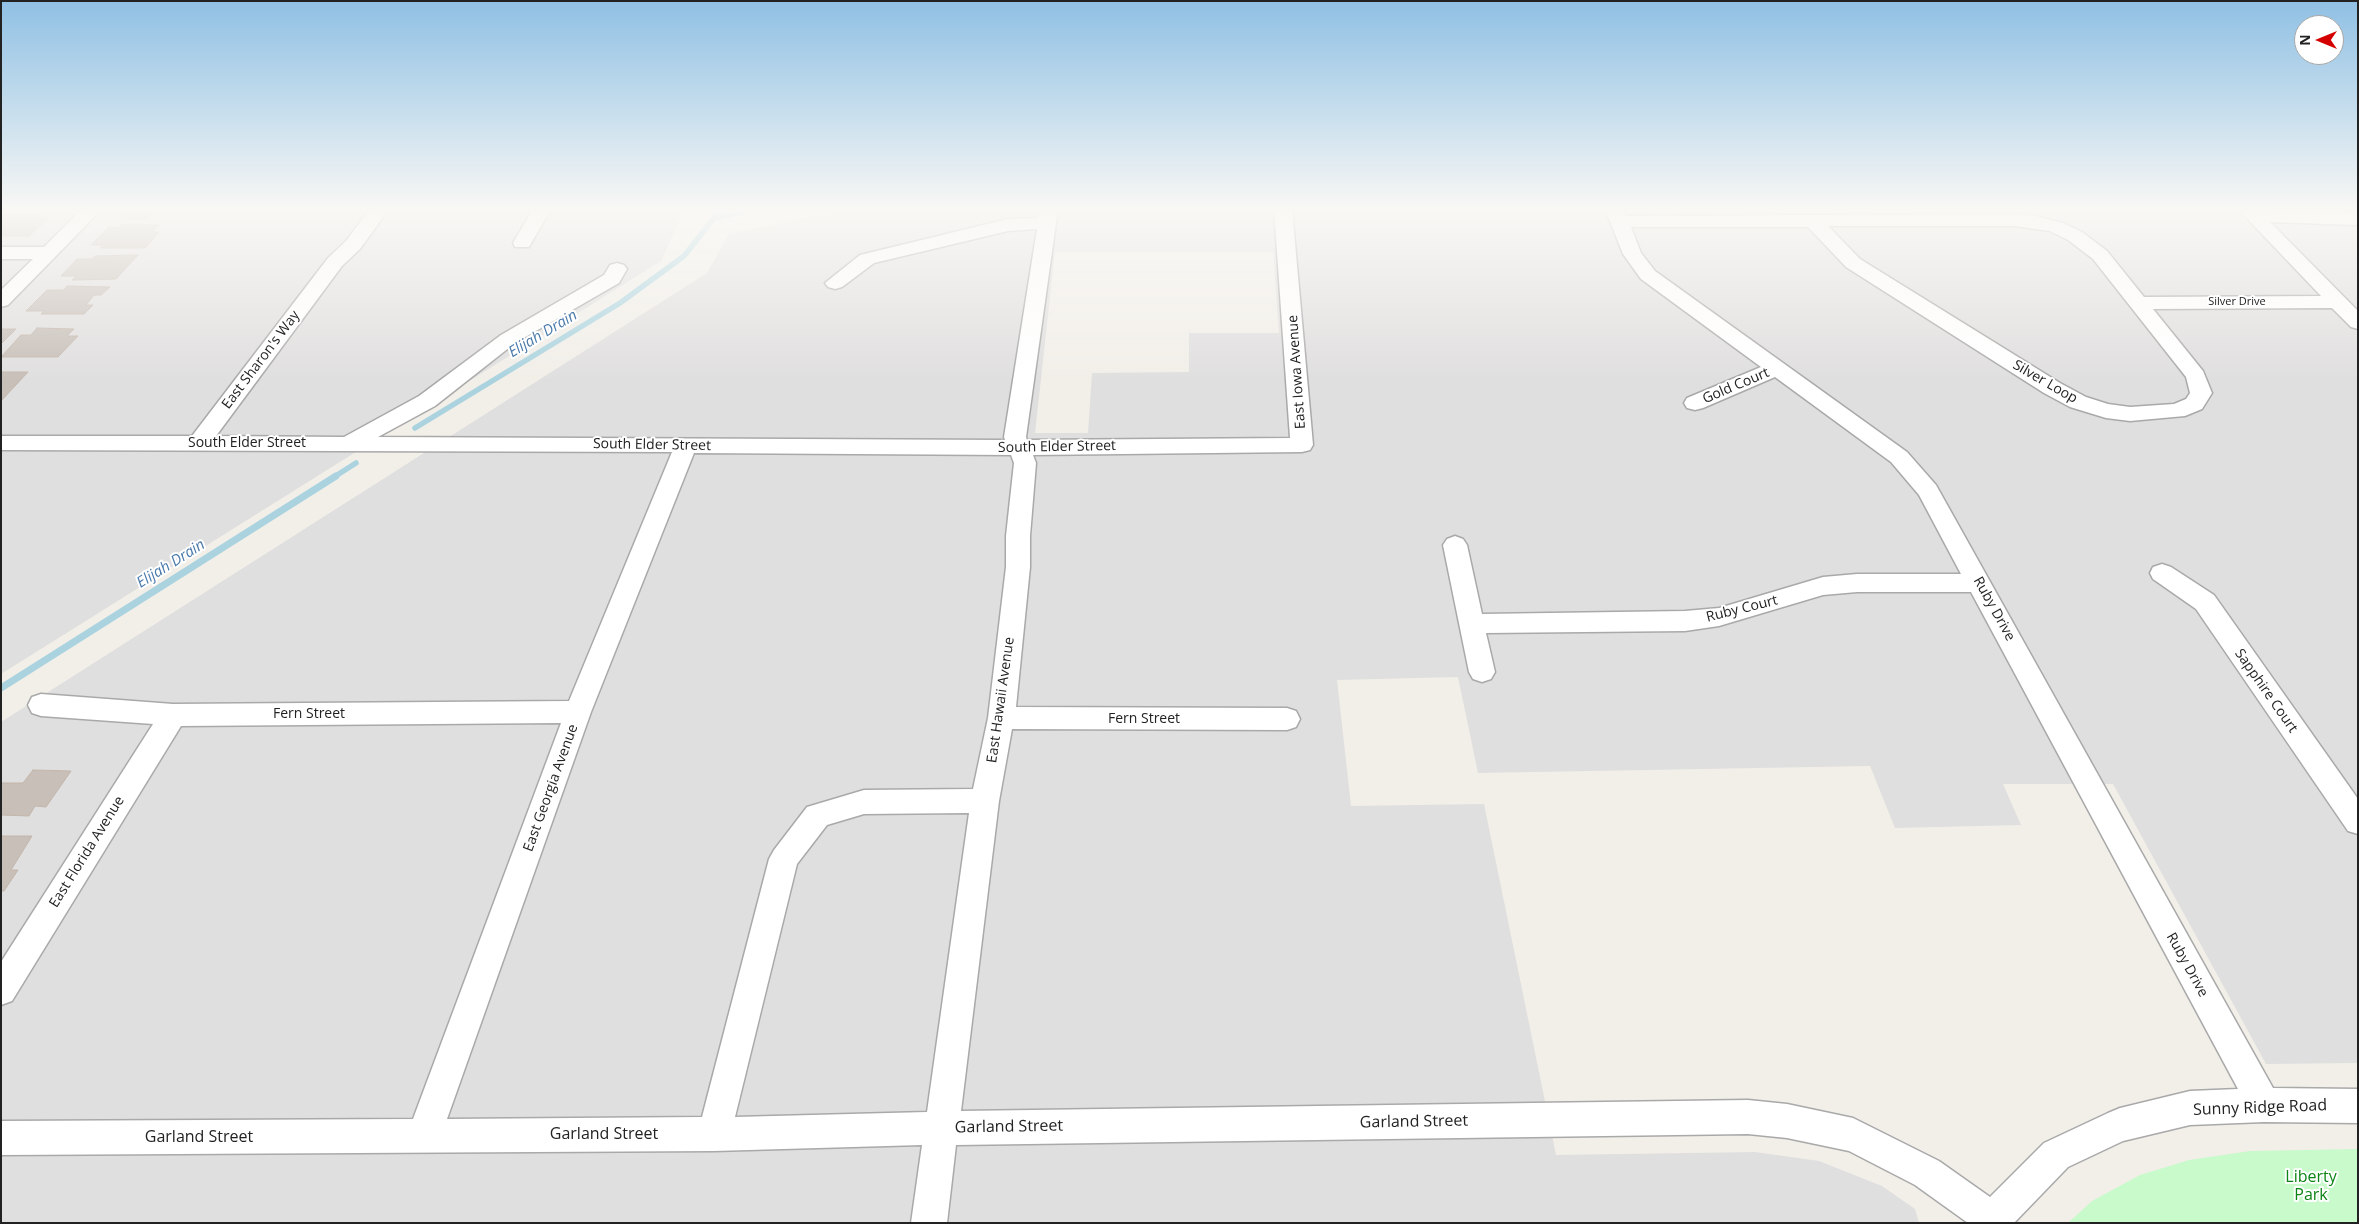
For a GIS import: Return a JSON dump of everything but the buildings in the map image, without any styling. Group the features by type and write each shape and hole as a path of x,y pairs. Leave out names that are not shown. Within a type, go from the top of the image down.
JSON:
{"street":[{"path":"1,301 37,266"},
{"name":"East Sharon's Way","path":"199,443 332,266"},
{"path":"836,282 857,266"},
{"name":"East Hawaii Avenue","path":"929,1223 985,801 1001,718 1018,567 1018,536 1025,463 1015,437 1039,266"},
{"name":"East Iowa Avenue","path":"1288,266 1302,445"},
{"name":"Ruby Drive","path":"1641,266 1648,276 1899,457 1928,491 2264,1105"},
{"name":"Silver Loop","path":"1858,266 2052,388 2078,402 2106,411 2130,414 2177,411 2194,404 2201,393 2196,376 2108,266"},
{"path":"2302,266 2358,323"},
{"path":"349,443 427,401 508,339 612,279 617,269"},
{"name":"Silver Drive","path":"2137,303 2337,302"},
{"name":"Gold Court","path":"1695,403 1777,368"},
{"name":"South Elder Street","path":"1,443 686,444 750,447 1302,445"},
{"name":"East Georgia Avenue","path":"424,1135 578,712 686,444"},
{"path":"1455,545 1482,672"},
{"name":"Sapphire Court","path":"2162,573 2204,602 2358,822"},
{"name":"Ruby Court","path":"1472,624 1685,621 1719,617 1823,586 1857,583 1980,583"},
{"name":"Fern Street","path":"41,705 173,715 578,712"},
{"name":"East Florida Avenue","path":"1,990 173,715"},
{"name":"Fern Street","path":"1001,718 1288,719"},
{"path":"714,1134 784,859 817,816 864,802 985,801"},
{"name":"Sunny Ridge Road","path":"1990,1220 2056,1156 2120,1125 2190,1108 2264,1105 2358,1106"},
{"name":"Garland Street","path":"1,1138 714,1134 941,1128 1748,1117 1787,1121 1853,1135 1927,1172 1990,1220"}],"shaded area":[{"path":"1,266 653,266 1,674"},
{"path":"711,266 1053,266 1035,433 1088,433 1092,373 1189,372 1189,333 1279,333 1274,266 2358,266 2358,1063 2266,1064 2113,784 2003,784 2021,825 1895,828 1870,766 1478,773 1458,677 1337,680 1351,806 1484,804 1556,1155 1755,1152 1819,1161 1882,1186 1915,1209 1919,1223 1,1223 1,722 707,273"}],"green space":[{"name":"Liberty Park","path":"2358,1149 2358,1223 2068,1223 2092,1201 2140,1175 2189,1160 2250,1151"}],"waterway":[{"name":"Elijah Drain","path":"415,428 620,303 670,266"},
{"name":"Elijah Drain","path":"334,477 356,463"},
{"name":"Elijah Drain","path":"1,688 336,476"}]}
